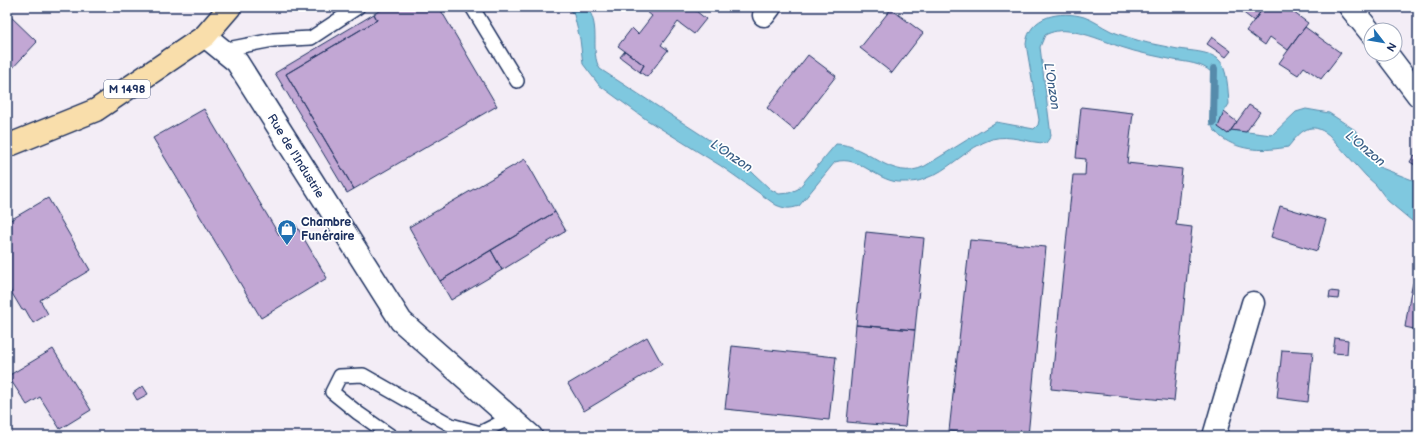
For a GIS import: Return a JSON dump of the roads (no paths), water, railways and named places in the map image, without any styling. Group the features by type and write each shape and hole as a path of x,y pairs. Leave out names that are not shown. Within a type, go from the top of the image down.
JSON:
{"main road":[{"name":"M 1498","path":"7,146 96,110 205,36 230,7"}],"street":[{"path":"1350,7 1363,23"},
{"name":"Rue de l'Industrie","path":"205,36 237,62 401,320 531,436"},
{"path":"1393,62 1418,95"},
{"path":"1214,436 1254,303"}],"lane":[{"path":"222,50 273,40 311,38 358,7"},
{"path":"472,7 517,80"},
{"path":"391,436 358,413 332,392 340,376 364,375 451,425 480,433 510,418"}],"water":[{"path":"567,7 587,7 594,23 595,55 600,69 737,158 770,189 779,194 789,193 798,189 836,144 859,150 890,167 901,170 913,170 925,166 996,122 1034,129 1038,125 1039,120 1026,44 1028,35 1039,21 1047,17 1065,14 1084,17 1111,31 1139,41 1203,53 1217,58 1221,62 1225,73 1228,86 1229,104 1218,127 1228,134 1231,130 1272,135 1296,112 1306,109 1329,113 1355,130 1379,167 1415,181 1418,185 1418,226 1388,201 1376,185 1329,135 1322,131 1316,128 1306,129 1297,136 1288,147 1262,150 1245,148 1229,142 1221,137 1212,126 1215,83 1214,77 1207,69 1193,63 1140,53 1088,35 1065,31 1045,35 1040,47 1051,136 1046,143 1012,138 992,139 974,148 933,175 914,182 885,179 853,162 835,162 799,206 785,208 776,205 721,166 647,120 599,85 583,64 580,39 574,15"}],"waterway":[{"name":"L'Onzon","path":"1213,122 1214,69"}],"place":[{"name":"Chambre Funéraire","path":"287,246"}]}
